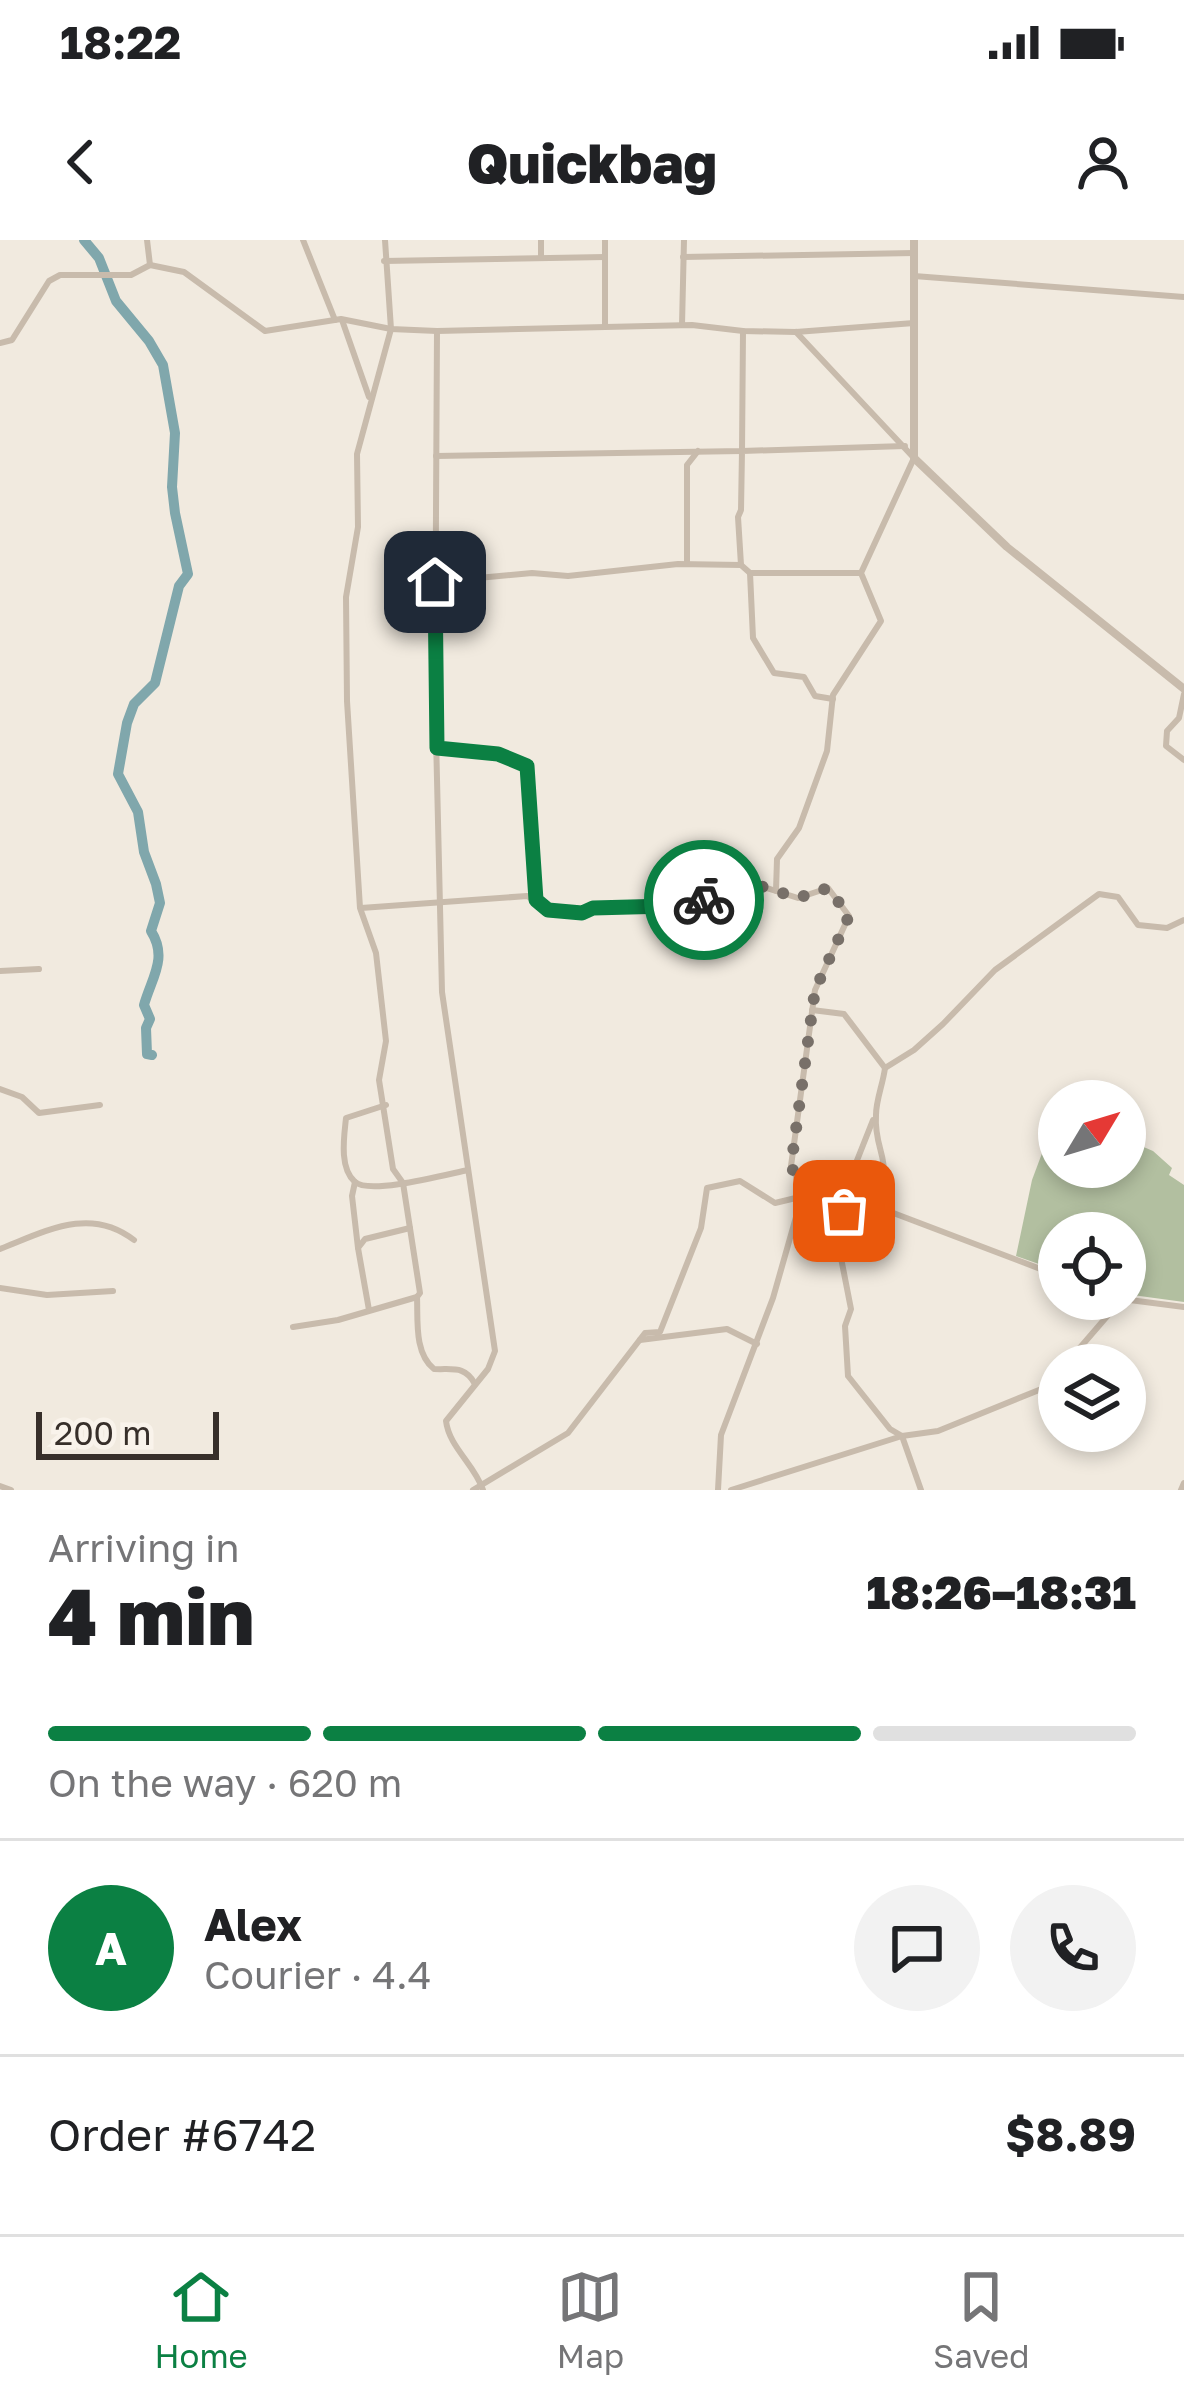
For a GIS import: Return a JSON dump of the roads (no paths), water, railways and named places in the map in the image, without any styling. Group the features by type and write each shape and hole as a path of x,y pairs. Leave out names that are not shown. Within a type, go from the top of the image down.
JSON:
{"street":[{"path":"147,240 151,265"},
{"path":"303,240 370,401"},
{"path":"385,240 391,329 357,454 358,527 346,622 360,908 376,953 386,1041 379,1080 393,1169 403,1184 420,1293 424,1361 434,1369 455,1367 475,1384"},
{"path":"541,240 541,258"},
{"path":"604,325 605,240"},
{"path":"682,325 684,240"},
{"path":"776,891 777,859 799,828 827,751 833,699 881,621 861,573 914,458 914,240"},
{"path":"683,257 914,253"},
{"path":"384,261 605,256"},
{"path":"0,343 12,340 50,281 60,274 131,275 151,265 184,272 265,331 338,320 437,331 682,325 796,332 914,323"},
{"path":"914,276 1184,297"},
{"path":"437,331 435,582 442,992 495,1351 488,1369 446,1421 479,1488 568,1433 638,1340 645,1333 660,1332 701,1228 707,1188 740,1180 775,1203 803,1196 852,1173"},
{"path":"741,566 737,517 741,510 743,332"},
{"path":"796,332 914,458 1006,547 1184,692 1179,718 1167,731 1166,746 1184,760"},
{"path":"436,456 914,446"},
{"path":"687,564 687,465 698,451"},
{"path":"435,582 687,564 741,566 750,573 861,573"},
{"path":"750,573 753,638 774,673 804,677 815,696 833,699"},
{"path":"437,748 486,751 527,766 536,900"},
{"path":"360,908 527,896 548,910 582,913 593,908 694,902 727,895 745,881 798,898 828,888 849,916 817,982 812,1010 791,1166 803,1184 803,1196 758,1344 721,1435 718,1490"},
{"path":"852,1202 852,1173 875,1118 885,1068 914,1050 995,970 1099,894 1118,897 1138,925 1167,928 1184,920"},
{"path":"0,971 39,969"},
{"path":"812,1010 844,1014 885,1068"},
{"path":"0,1089 22,1097 39,1112 100,1106"},
{"path":"369,1310 352,1196 355,1182 343,1147 346,1118 386,1105"},
{"path":"867,1203 884,1186 875,1118"},
{"path":"355,1182 362,1186 403,1184 468,1170"},
{"path":"803,1196 833,1217 851,1309 845,1326 848,1376 883,1421 902,1436 921,1490"},
{"path":"833,1217 852,1202 867,1203 1038,1268"},
{"path":"0,1249 71,1221 119,1228 134,1240"},
{"path":"358,1248 365,1239 410,1228"},
{"path":"0,1288 47,1295 113,1291"},
{"path":"293,1327 338,1320 417,1297"},
{"path":"1146,1302 1184,1307"},
{"path":"1083,1344 1104,1320"},
{"path":"638,1340 727,1330 758,1344"},
{"path":"731,1490 902,1436 938,1431 1038,1390"},
{"path":"0,1486 11,1490"}],"waterway":[{"path":"84,240 99,258 116,301 163,365 175,433 175,513 188,574 179,586 155,683 134,704 127,723 118,774 138,812 160,903 151,931 158,959 144,1005 150,1019 147,1054 152,1055"}]}
